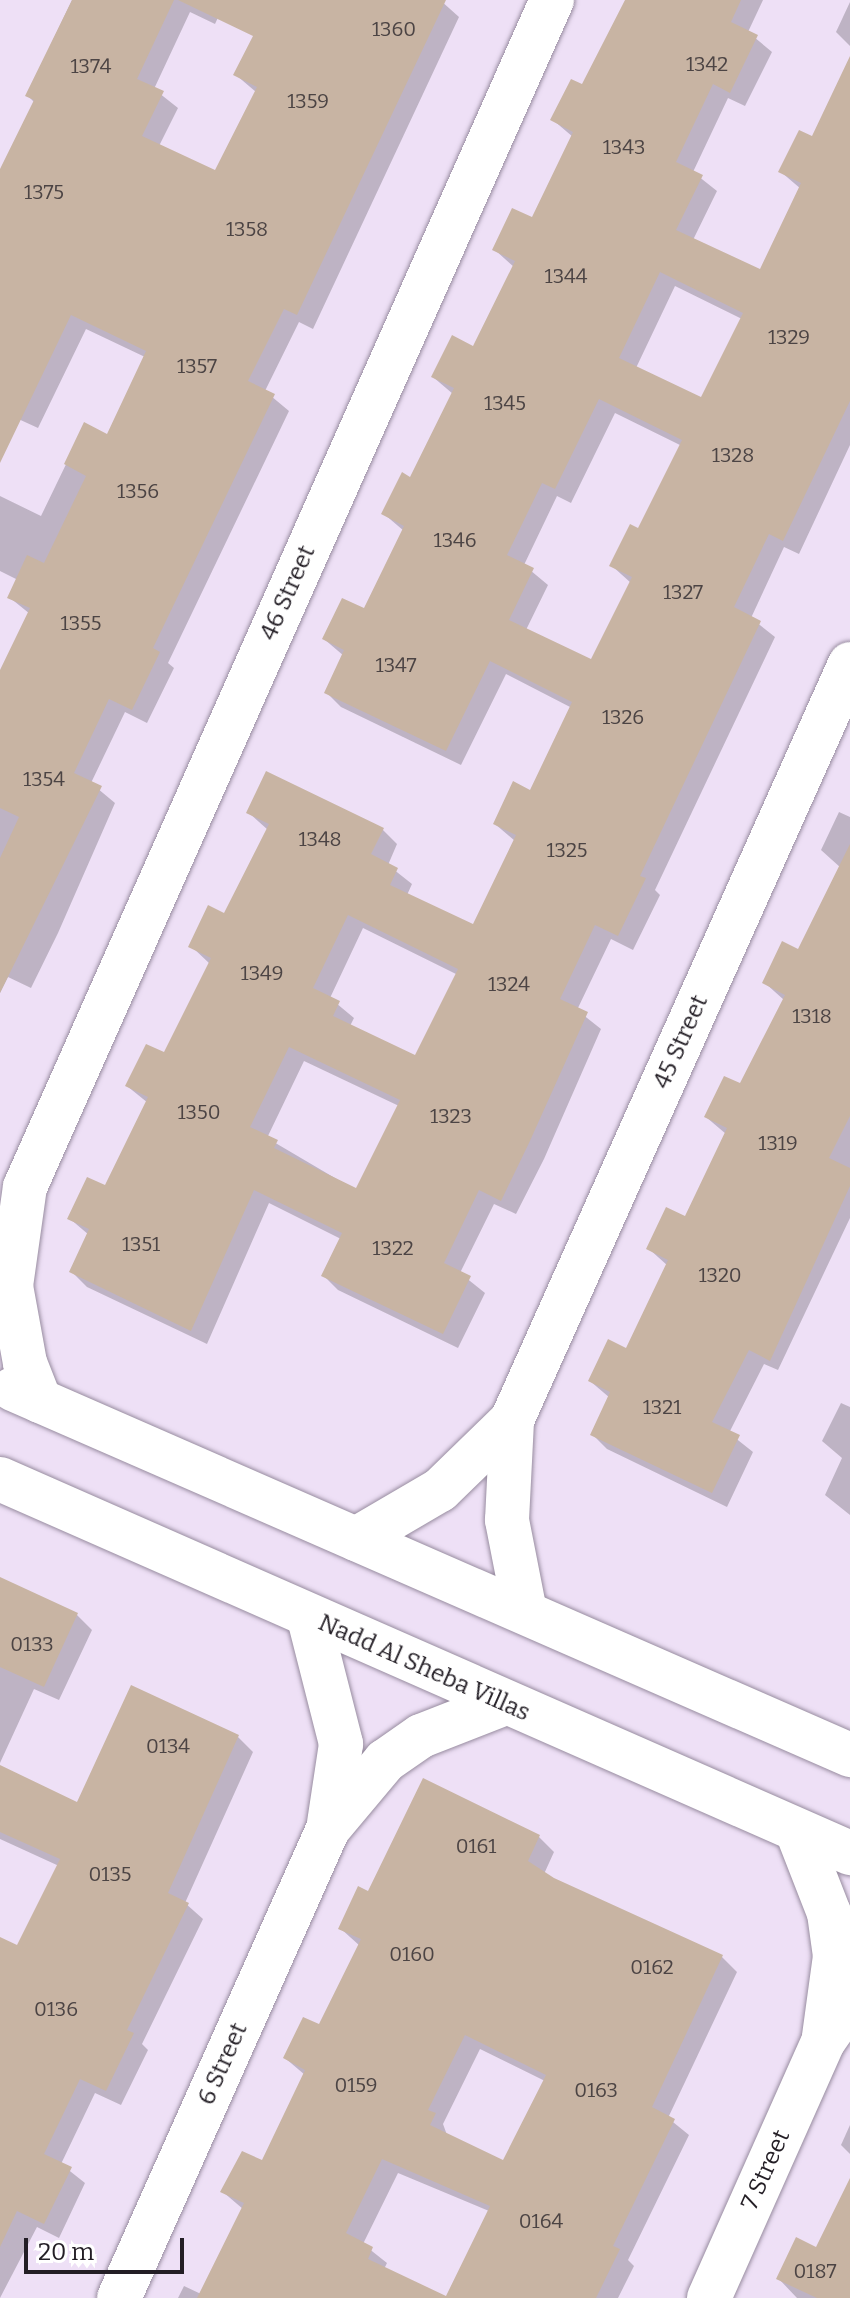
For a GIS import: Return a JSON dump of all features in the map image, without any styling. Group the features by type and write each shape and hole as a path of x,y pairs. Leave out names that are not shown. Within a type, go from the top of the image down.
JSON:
{"street":[{"name":"46 Street","path":"40,1401 18,1338 11,1286 12,1203 552,0"},
{"name":"45 Street","path":"512,1420 850,664"},
{"path":"0,1383 847,1752"},
{"path":"356,1539 440,1490 512,1420"},
{"path":"512,1420 507,1520 525,1612"},
{"name":"Nadd Al Sheba Villas","path":"5,1484 850,1853"},
{"path":"309,1618 341,1744 328,1829"},
{"path":"328,1829 385,1761 421,1736 505,1703"},
{"name":"6 Street","path":"119,2298 328,1829"},
{"path":"797,1831 825,1899 835,1956 823,2042"},
{"path":"823,2042 850,2003"},
{"name":"7 Street","path":"709,2298 823,2042"}],"building":[{"path":"72,0 174,0 137,79 164,91 142,136 215,170 257,87 233,75 253,36 178,0 446,0 297,315 284,309 248,381 275,394 153,648 160,652 132,710 109,699 74,773 102,786 0,993 0,858 19,817 0,808 0,670 30,608 7,598 27,555 44,563 86,476 64,464 84,422 107,434 146,351 71,315 0,463 0,169 34,100 25,96"},
{"path":"625,0 741,0 731,22 758,35 730,93 713,84 676,162 703,175 676,230 760,269 801,183 778,172 799,130 812,136 850,56 850,401 783,541 769,534 734,607 761,621 640,876 646,878 618,936 595,925 560,999 588,1012 529,1143 501,1201 479,1190 444,1263 471,1276 443,1334 321,1276 342,1233 254,1190 191,1331 69,1272 89,1229 67,1219 87,1177 105,1185 148,1097 125,1086 146,1044 164,1052 211,958 188,947 208,905 224,913 269,824 246,813 266,771 384,828 371,854 398,868 390,885 473,924 516,835 493,824 513,781 530,790 572,702 490,661 446,751 324,693 344,650 322,639 342,598 364,608 404,526 381,514 402,472 410,477 454,388 431,377 452,335 473,346 515,261 492,250 512,208 532,217 573,132 550,120 571,79 582,84","holes":["660,272 743,313 701,397 619,358","599,399 682,440 638,528 630,524 609,566 632,577 591,659 509,620 534,568 507,555 542,483 555,489","348,915 458,969 415,1055 333,1016 340,1001 313,988","289,1047 400,1100 356,1188 274,1148 278,1140 250,1127"]},
{"path":"850,844 850,1116 829,1158 850,1168 850,1186 770,1361 749,1350 712,1422 740,1435 712,1493 590,1435 610,1392 588,1381 608,1339 626,1348 668,1260 646,1249 666,1207 685,1216 727,1128 704,1117 724,1076 740,1083 785,995 762,983 782,941 798,949"},
{"path":"0,1577 78,1613 44,1687 0,1667"},
{"path":"131,1685 239,1735 168,1893 189,1903 127,2030 134,2033 106,2091 80,2079 44,2154 72,2167 44,2224 17,2211 0,2247 0,1937 17,1945 60,1859 0,1832 0,1765 77,1802"},
{"path":"423,1778 540,1835 528,1861 554,1878 723,1955 652,2107 675,2119 613,2246 620,2249 596,2298 197,2298 244,2203 220,2192 242,2151 262,2160 305,2070 283,2058 303,2017 319,2024 361,1939 338,1929 358,1886 368,1891","holes":["465,2035 546,2075 503,2160 430,2125 436,2113 428,2110","382,2159 490,2206 446,2296 368,2259 373,2247 346,2233"]},
{"path":"850,2178 850,2298 817,2298 776,2279 796,2237 816,2247"}]}
